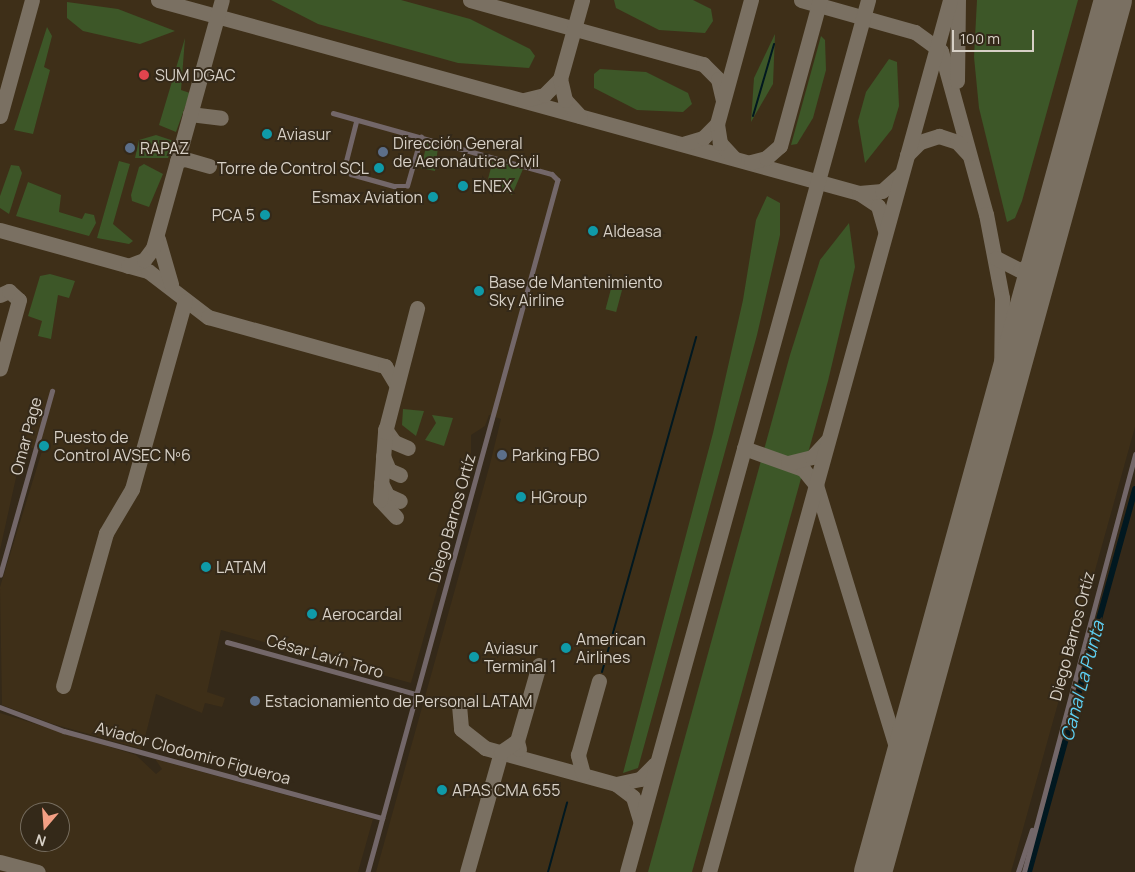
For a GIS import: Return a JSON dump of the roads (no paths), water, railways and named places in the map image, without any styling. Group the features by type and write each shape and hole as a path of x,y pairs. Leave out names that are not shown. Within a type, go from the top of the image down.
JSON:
{"street":[{"path":"333,113 421,137 407,186 394,186 354,175 345,167 357,120"},
{"name":"Diego Barros Ortíz","path":"368,872 558,183 552,174 421,137"},
{"name":"Omar Page","path":"0,575 52,391"},
{"name":"Diego Barros Ortíz","path":"1024,872 1035,824 1135,455"},
{"name":"César Lavín Toro","path":"227,642 416,694"},
{"name":"Aviador Clodomiro Figueroa","path":"0,707 64,731 382,818"},
{"name":"Diego Barros Ortíz","path":"1018,872 1035,824"}],"waterway":[{"path":"753,116 774,44"},
{"path":"602,672 696,337"},
{"name":"Canal La Punta","path":"1029,872 1135,489"},
{"path":"548,872 567,803"}],"place":[{"name":"SUM DGAC","path":"144,75"},
{"name":"Aviasur","path":"267,134"},
{"name":"RAPAZ","path":"130,148"},
{"name":"Dirección General de Aeronáutica Civil","path":"383,152"},
{"name":"Torre de Control SCL","path":"379,168"},
{"name":"ENEX","path":"463,186"},
{"name":"Esmax Aviation","path":"433,197"},
{"name":"PCA 5","path":"265,215"},
{"name":"Aldeasa","path":"593,231"},
{"name":"Base de Mantenimiento Sky Airline","path":"479,291"},
{"name":"Puesto de Control AVSEC Nº6","path":"44,446"},
{"name":"Parking FBO","path":"502,455"},
{"name":"HGroup","path":"521,497"},
{"name":"LATAM","path":"206,567"},
{"name":"Aerocardal","path":"312,614"},
{"name":"American Airlines","path":"566,648"},
{"name":"Aviasur Terminal 1","path":"474,657"},
{"name":"Estacionamiento de Personal LATAM","path":"255,701"},
{"name":"APAS CMA 655","path":"442,790"}]}
